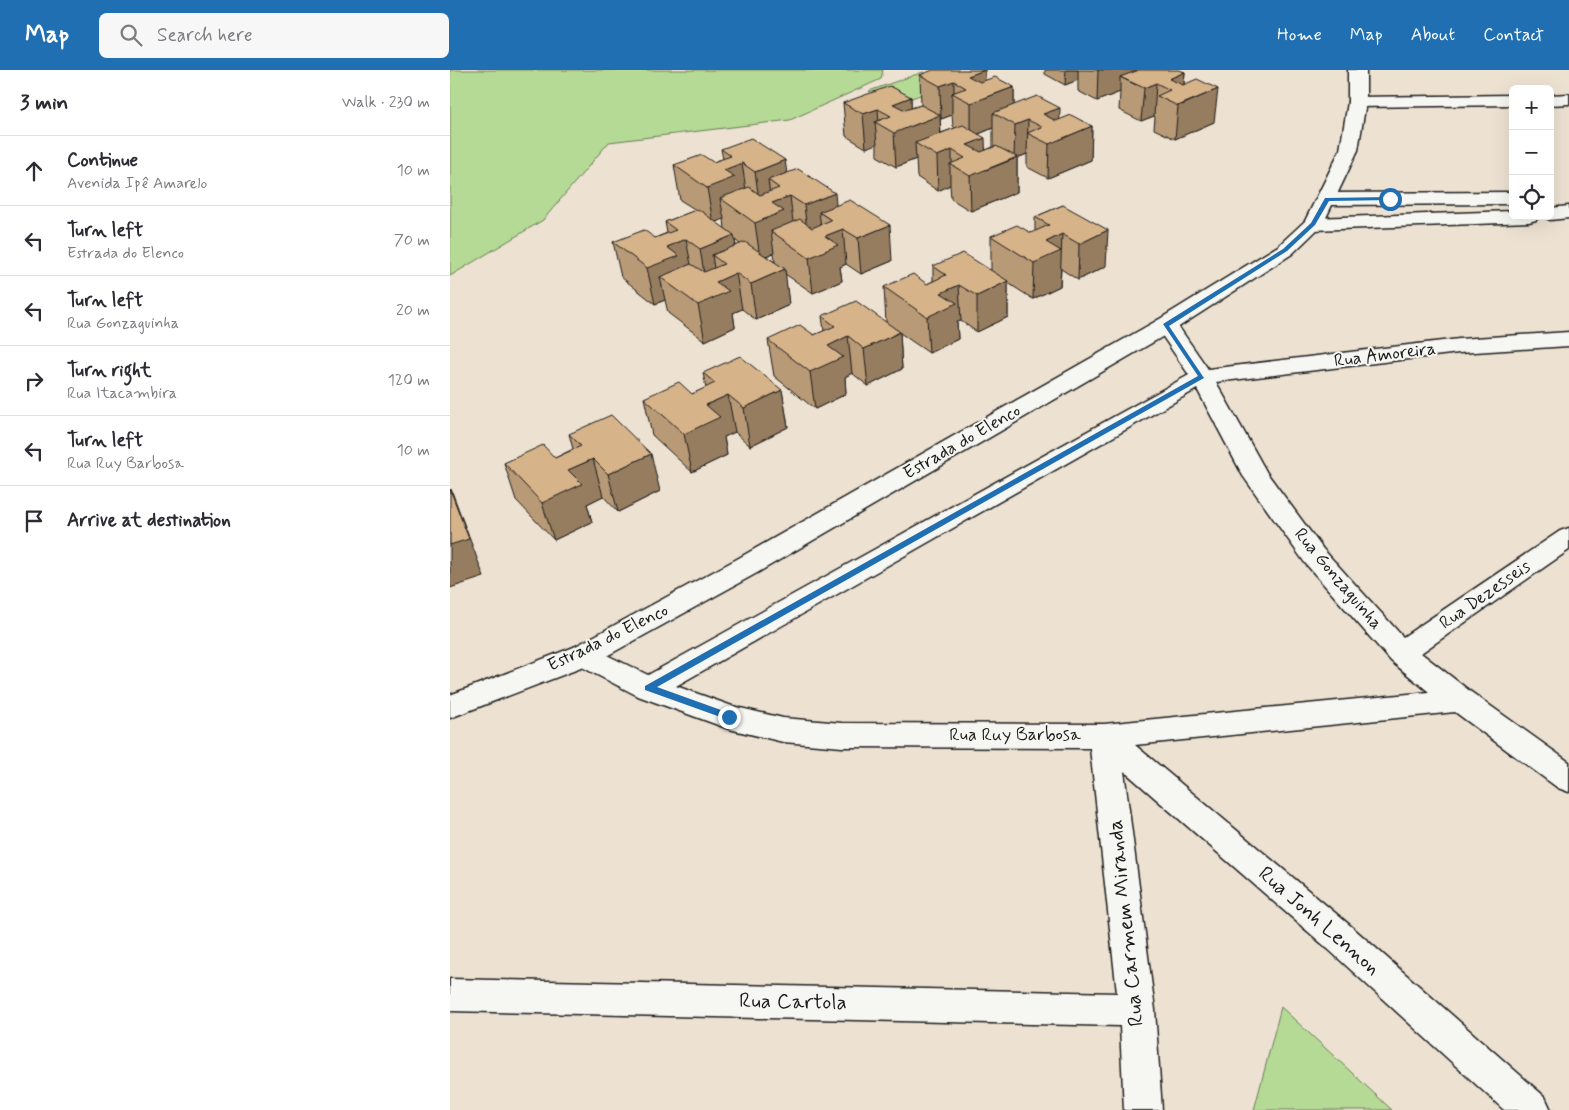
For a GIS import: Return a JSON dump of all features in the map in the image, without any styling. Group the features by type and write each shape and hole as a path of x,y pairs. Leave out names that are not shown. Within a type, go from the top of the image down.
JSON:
{"street":[{"name":"Estrada do Elenco","path":"450,707 584,655 747,566 1166,325 1285,250 1313,224 1328,199 1349,150 1357,102 1357,70"},
{"path":"1357,102 1509,100"},
{"path":"1554,100 1569,100"},
{"path":"1328,199 1509,198"},
{"path":"1554,199 1569,199"},
{"path":"1554,214 1569,212"},
{"path":"1313,224 1509,217"},
{"name":"Rua Gonzaguinha","path":"1166,325 1202,377 1262,484 1314,556 1401,653 1460,700 1569,779"},
{"name":"Rua Amoreira","path":"1202,377 1459,346 1569,339"},
{"path":"648,688 1202,377"},
{"name":"Rua Dezesseis","path":"1401,653 1569,537"},
{"name":"Rua Ruy Barbosa","path":"584,655 648,688 729,717 783,730 842,735 1104,736 1460,700"},
{"name":"Rua Carmem Miranda","path":"1104,736 1137,1010 1143,1110"},
{"name":"Rua Jonh Lennon","path":"1104,736 1340,938 1532,1110"},
{"name":"Rua Cartola","path":"450,995 1137,1010"}],"green space":[{"path":"450,70 883,70 881,79 790,120 609,142 543,220 450,276"},
{"path":"923,72 947,85 893,105 869,91"},
{"path":"1281,1007 1392,1110 1254,1110"}],"building":[{"path":"933,70 985,70 968,76 980,82 995,77 1014,87 971,103 952,93 966,88 954,81 940,86 920,75"},
{"path":"1139,70 1179,70 1185,72 1169,79 1183,85 1197,79 1218,89 1178,106 1157,96 1170,90 1156,83 1144,88 1120,77"},
{"path":"890,86 911,97 893,104 905,110 921,105 940,115 894,133 875,122 891,116 878,109 863,114 843,103"},
{"path":"1037,96 1060,108 1043,114 1056,121 1071,115 1092,126 1049,144 1027,133 1042,127 1028,120 1015,125 993,113"},
{"path":"963,125 985,138 967,145 981,152 996,146 1017,157 970,176 950,164 965,158 952,150 937,156 915,143"},
{"path":"751,138 785,160 755,172 742,163 724,170 735,177 707,188 674,165 702,155 713,162 731,156 721,149"},
{"path":"798,169 835,193 804,205 790,196 772,203 784,211 755,223 720,198 749,187 760,195 779,188 768,180"},
{"path":"850,200 890,225 858,238 843,229 825,236 838,245 809,258 771,231 800,219 812,228 831,220 819,212"},
{"path":"1063,205 1108,230 1079,244 1062,234 1046,242 1061,251 1034,263 991,236 1017,225 1031,233 1049,225 1035,217"},
{"path":"698,209 734,235 700,249 686,239 667,247 679,256 647,268 613,242 644,230 655,238 676,230 665,222"},
{"path":"745,242 785,269 751,284 736,273 716,282 729,291 698,305 660,277 691,264 704,272 724,264 712,255"},
{"path":"963,253 1008,281 977,296 959,285 941,293 957,303 927,317 884,287 913,274 927,284 946,275 933,266"},
{"path":"856,301 900,332 864,349 848,336 828,346 843,357 810,372 768,340 800,325 814,335 835,326 822,316"},
{"path":"740,356 782,390 744,408 728,395 706,405 720,417 684,434 644,398 679,382 692,394 715,383 703,373"},
{"path":"611,415 651,454 608,474 593,459 568,470 582,484 542,503 504,463 543,445 555,458 581,446 569,434"},
{"path":"450,489 469,539 450,545"}],"route":[{"path":"729,717 648,688 1202,377 1166,325 1285,250 1313,224 1328,199 1390,199"}]}
